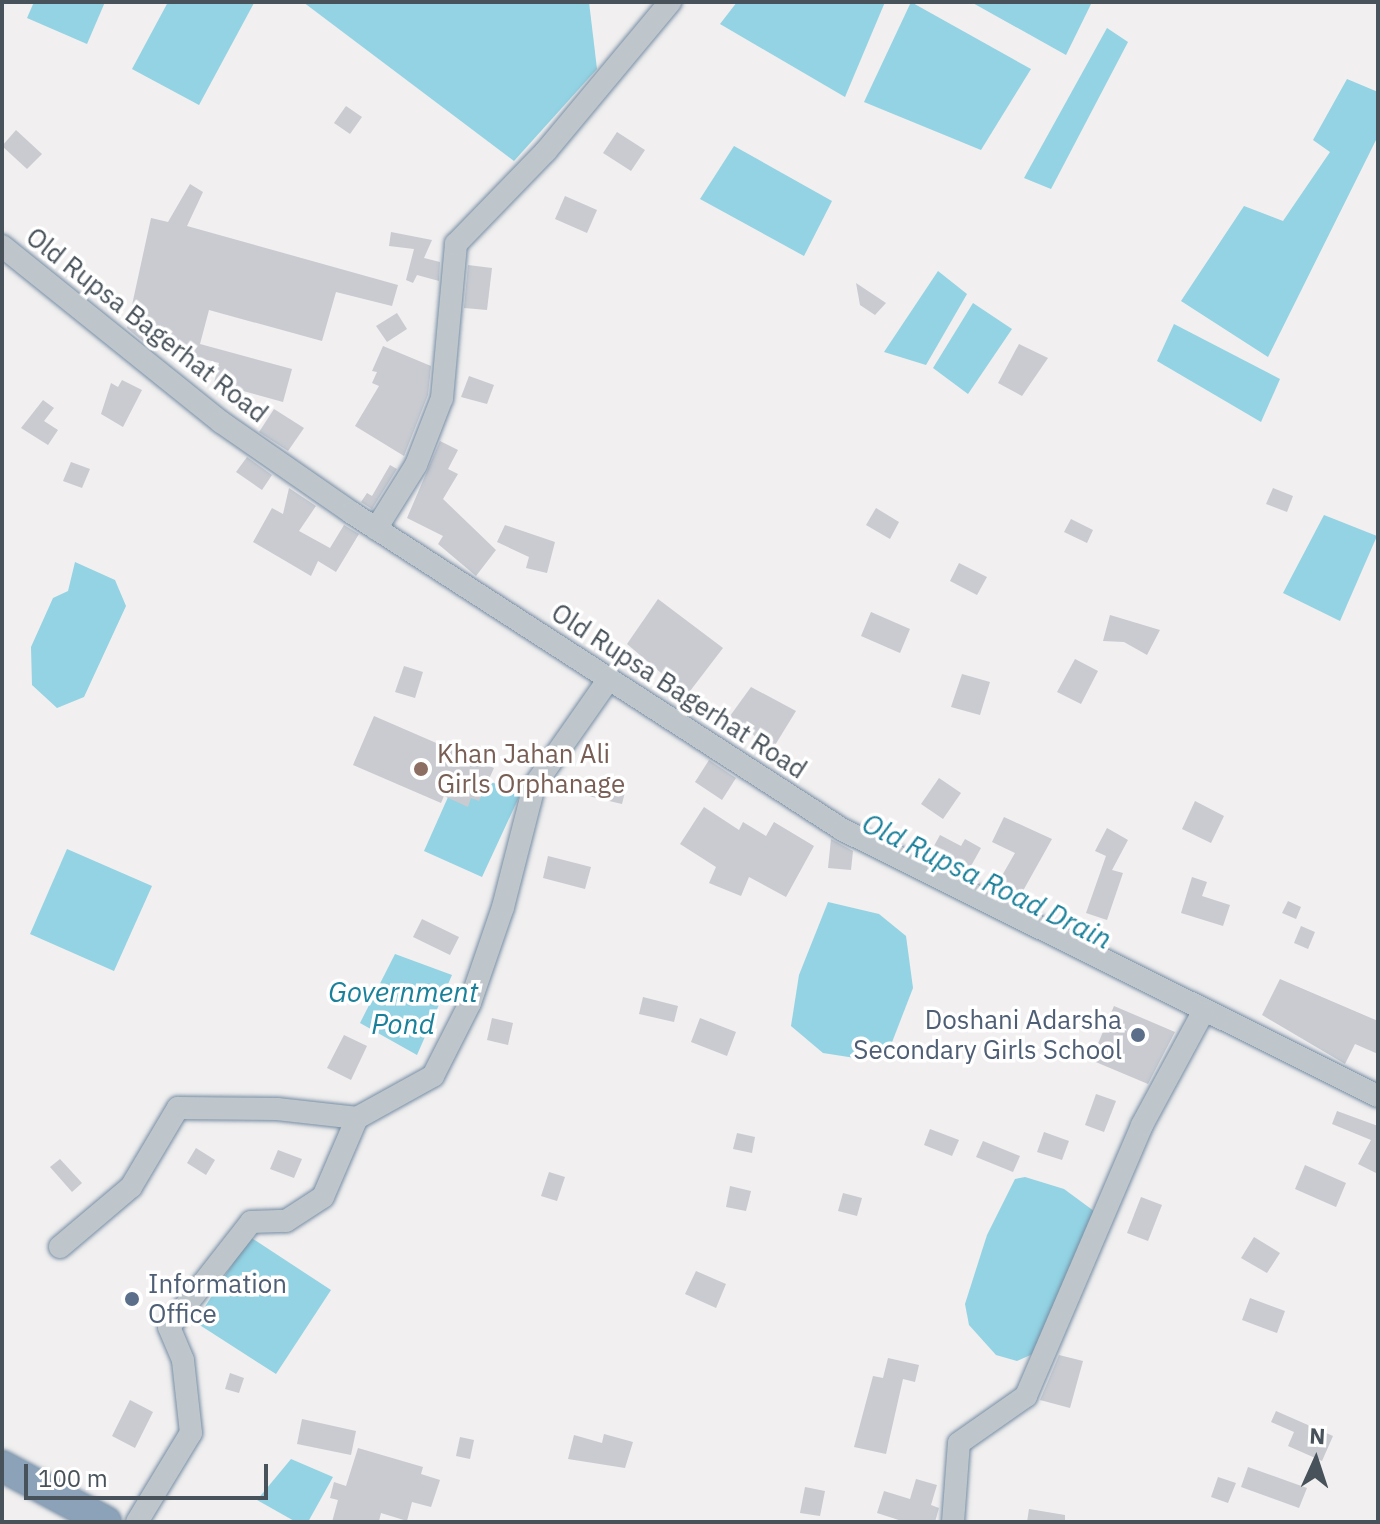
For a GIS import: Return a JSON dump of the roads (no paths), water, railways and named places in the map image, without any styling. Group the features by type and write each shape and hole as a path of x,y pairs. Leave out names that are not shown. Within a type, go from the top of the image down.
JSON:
{"highway":[{"path":"2,1466 106,1522"}],"street":[{"path":"376,529 416,465 442,398 456,244 546,151 670,2"},
{"name":"Old Rupsa Bagerhat Road","path":"2,246 221,422 376,529 843,830 1378,1096"},
{"path":"60,1247 131,1187 178,1108 277,1109 357,1118 433,1076 470,1003 503,907 534,786 609,679"},
{"path":"953,1522 959,1443 1026,1396 1142,1125 1203,1012"},
{"path":"137,1522 191,1433 183,1360 169,1327 251,1222 286,1221 323,1197 357,1118"}],"water":[{"path":"34,2 105,2 87,44 27,18"},
{"path":"168,2 254,3 199,105 132,69"},
{"path":"303,2 589,2 597,69 514,161"},
{"path":"737,2 885,2 845,97 720,24"},
{"path":"911,2 1031,69 981,150 864,102"},
{"path":"971,2 1092,2 1066,55"},
{"path":"1107,28 1128,42 1051,189 1024,178"},
{"path":"1347,79 1378,92 1378,136 1268,357 1181,301 1244,206 1283,221 1330,152 1313,140"},
{"path":"734,146 832,201 804,256 700,199"},
{"path":"938,271 967,294 926,365 884,352"},
{"path":"973,303 1012,329 968,394 933,368"},
{"path":"1174,324 1280,379 1261,422 1157,361"},
{"path":"1324,515 1377,536 1340,621 1283,593"},
{"path":"75,562 115,580 126,606 84,697 57,708 32,685 31,647 53,598 68,591"},
{"path":"461,768 520,795 482,877 424,851"},
{"path":"67,849 152,886 114,971 30,934"},
{"path":"828,902 879,914 906,936 913,988 889,1050 855,1058 823,1053 791,1026 799,975"},
{"name":"Government Pond","path":"395,954 452,975 417,1055 360,1023"},
{"path":"1025,1177 1064,1189 1098,1214 1035,1353 1017,1361 996,1355 969,1325 965,1304 987,1235 1015,1179"},
{"path":"250,1237 331,1290 276,1374 195,1322"},
{"path":"291,1459 333,1477 308,1522 296,1522 257,1500"}],"place":[{"name":"Khan Jahan Ali Girls Orphanage","path":"421,769"},
{"name":"Doshani Adarsha Secondary Girls School","path":"1138,1035"},
{"name":"Information Office","path":"132,1299"}],"water label":[{"name":"Old Rupsa Road Drain","path":"987,881"}]}
